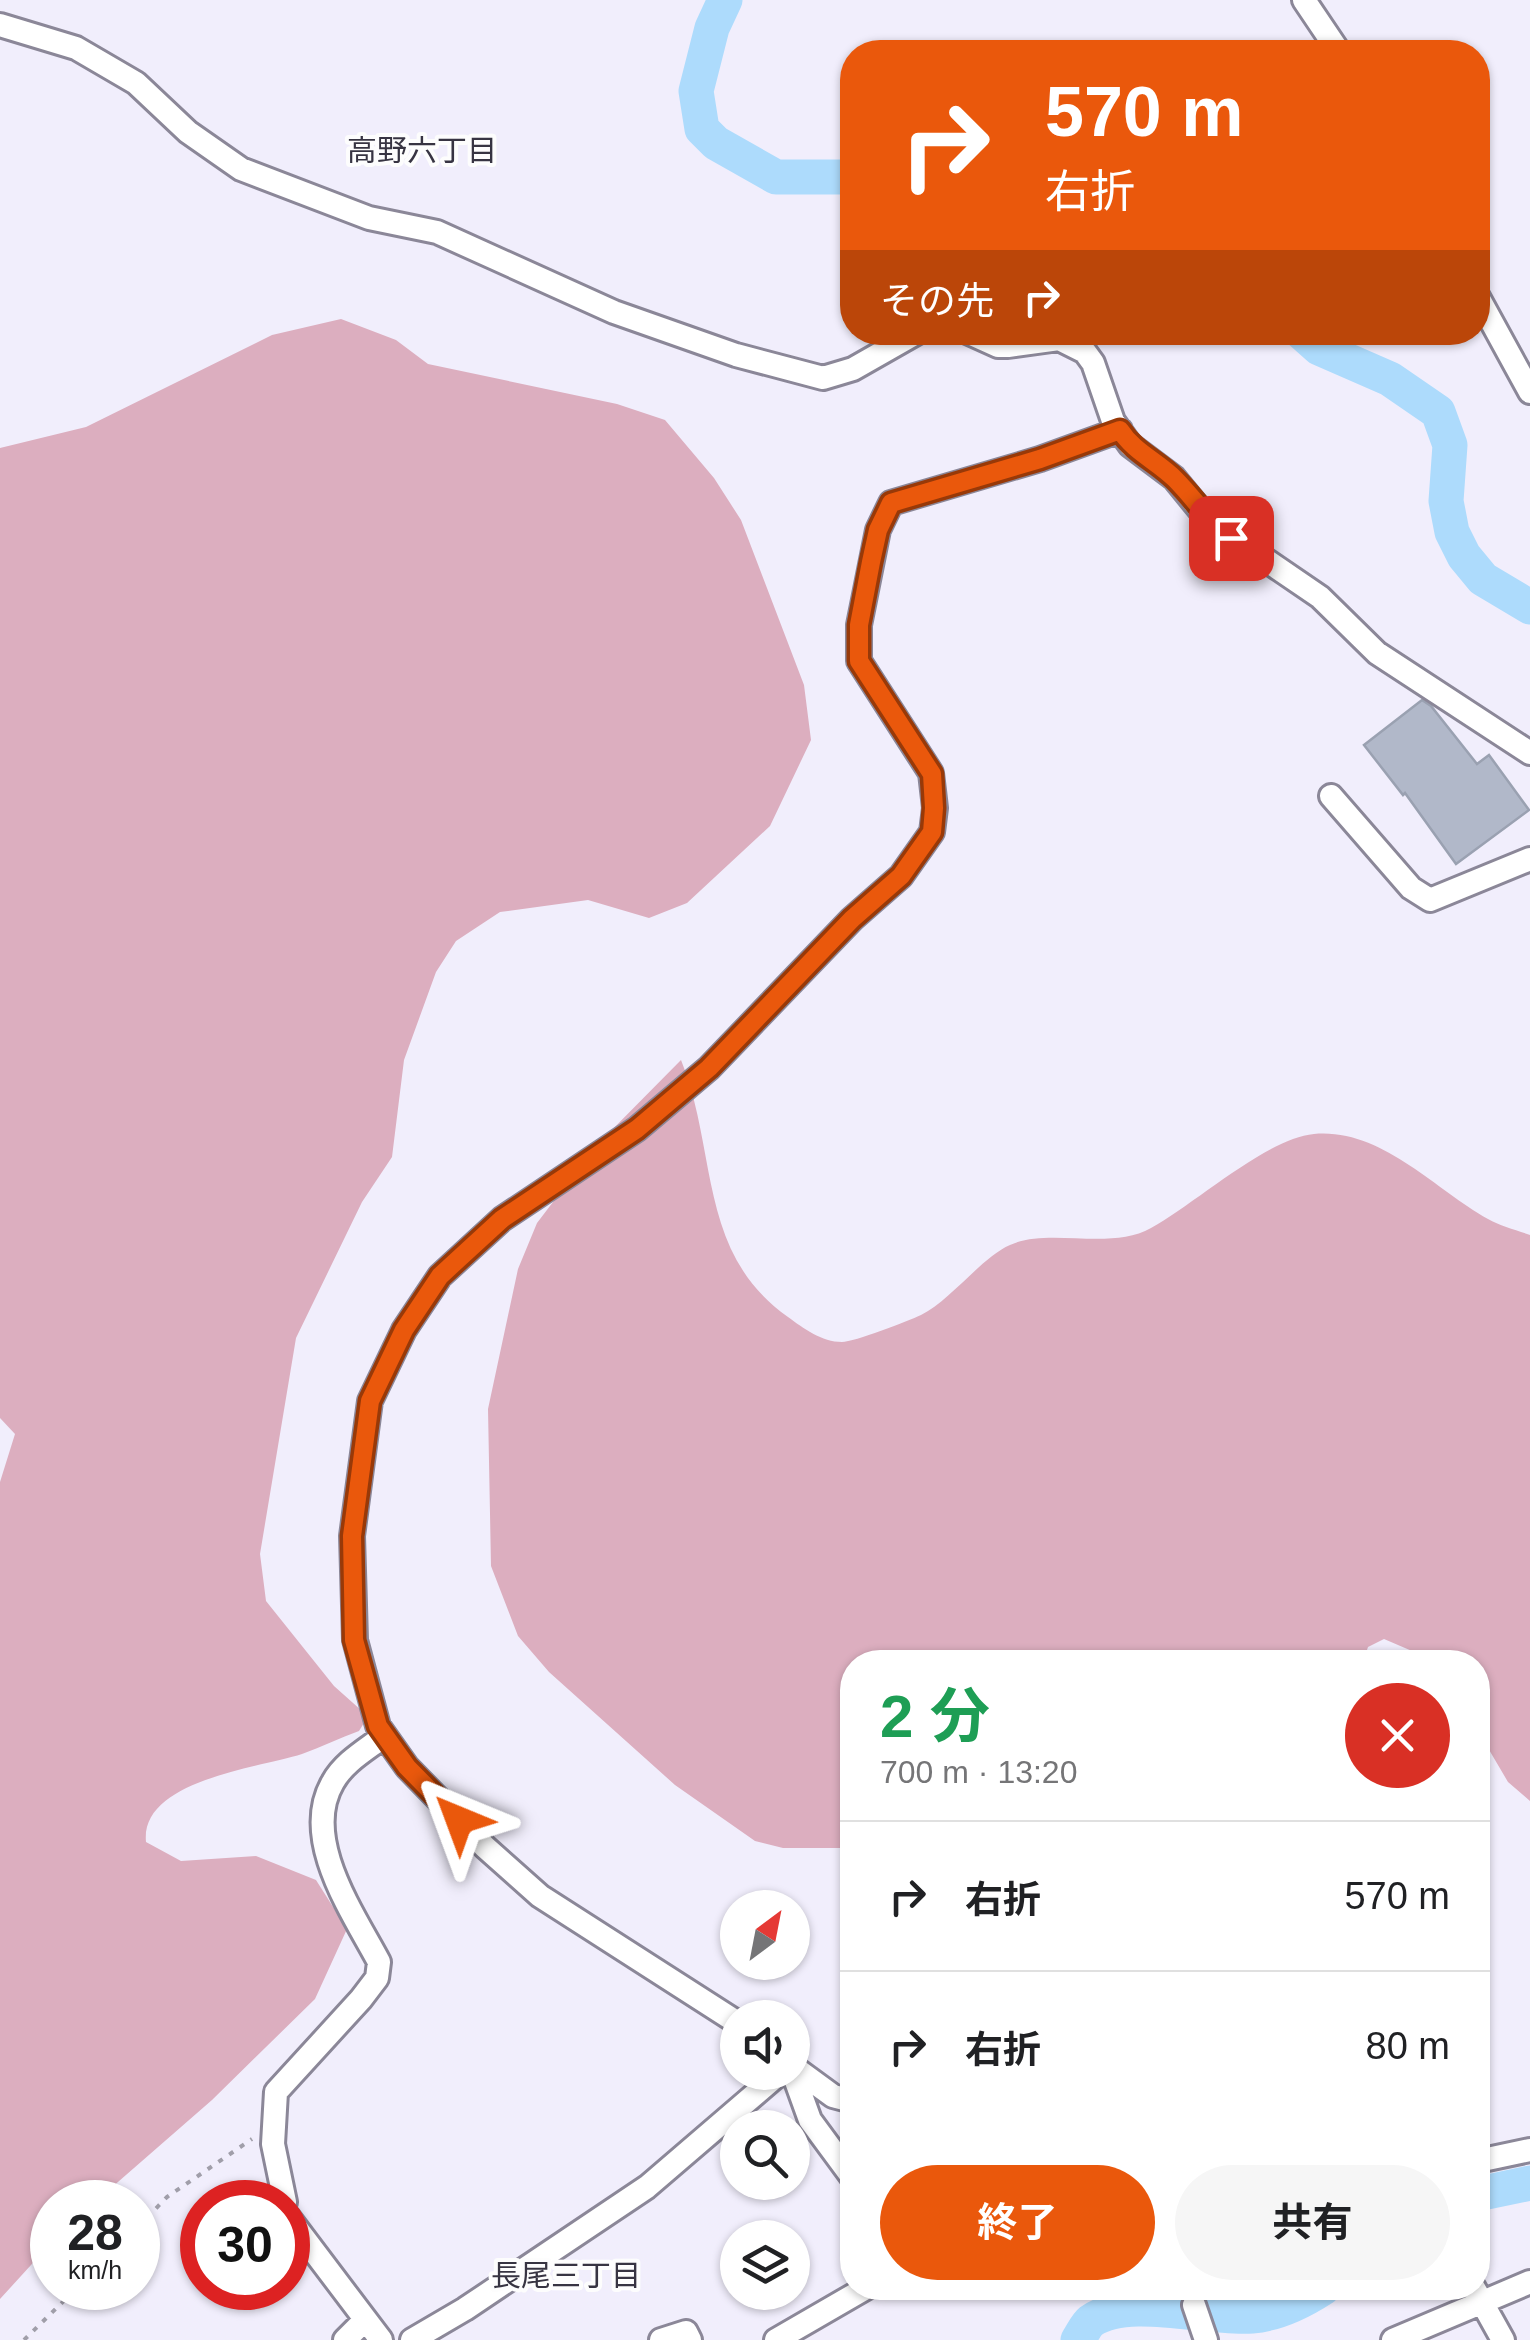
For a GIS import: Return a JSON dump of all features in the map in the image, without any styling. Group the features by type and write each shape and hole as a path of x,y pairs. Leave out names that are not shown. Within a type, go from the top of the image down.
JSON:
{"street":[{"path":"1304,0 1331,40"},
{"path":"0,26 76,48 136,83 188,132 241,168 369,218 437,232 614,312 736,355 823,378 852,369 895,345"},
{"path":"1490,319 1530,392"},
{"path":"1071,345 1085,352 1093,363 1114,422 1130,444 1174,478 1210,522 1320,597 1377,653 1530,752"},
{"path":"720,2012 540,1896 420,1780 378,1726 354,1640 352,1536 370,1401 404,1330 440,1276 502,1219 637,1129 709,1068 852,919 901,876 932,832 932,774 859,661 859,625 870,568 878,530 891,503 1040,459 1120,430"},
{"path":"1331,796 1412,888 1430,900 1530,859"},
{"path":"280,2180 273,2144 276,2092 377,1978 378,1962 328,1865 321,1828 331,1784 348,1763 384,1736"},
{"path":"810,2080 840,2098"},
{"path":"412,2340 465,2309 646,2187 760,2090"},
{"path":"800,2090 810,2120 840,2161"},
{"path":"1490,2158 1530,2150"},
{"path":"310,2246 381,2340"},
{"path":"1490,2292 1530,2282"},
{"path":"776,2340 845,2300"},
{"path":"1393,2340 1469,2300"},
{"path":"1482,2300 1503,2340"},
{"path":"1194,2304 1206,2340"},
{"path":"345,2340 365,2320"},
{"path":"661,2340 686,2332 690,2340"}],"path":[{"path":"160,2205 273,2125"},
{"path":"24,2340 54,2310"}],"shaded area":[{"path":"341,319 396,340 428,364 617,404 665,420 714,478 741,520 804,685 811,740 770,826 687,903 649,918 588,900 500,912 456,941 436,972 404,1060 392,1157 362,1202 296,1338 260,1554 266,1601 334,1686 362,1711 364,1723 359,1731 302,1754 232,1772 181,1791 162,1804 149,1821 146,1842 181,1861 256,1856 316,1880 347,1929 315,1999 212,2100 120,2180 30,2180 30,2266 0,2299 0,1482 15,1434 0,1418 0,448 86,427 272,335"},
{"path":"681,1060 714,1199 738,1263 759,1291 788,1317 813,1334 842,1342 921,1315 1010,1245 1042,1238 1135,1235 1169,1217 1253,1159 1295,1138 1314,1134 1338,1135 1384,1150 1488,1219 1530,1235 1530,1801 1508,1782 1490,1751 1490,1650 1410,1650 1384,1639 1367,1650 840,1650 840,1848 783,1848 755,1841 675,1785 549,1672 518,1636 491,1566 488,1409 518,1269 537,1223 595,1147"}],"building":[{"path":"1422,700 1477,764 1489,755 1529,810 1456,864 1405,793 1364,745"}],"waterway":[{"path":"725,0 712,28 696,91 702,129 716,143 776,177 840,177"},
{"path":"1316,345 1390,379 1438,412 1450,445 1446,501 1452,532 1464,556 1483,579 1530,607"},
{"path":"1490,2191 1530,2183"},
{"path":"1078,2340 1091,2321 1107,2313 1147,2309 1252,2316 1302,2300"}],"district":[{"name":"高野六丁目","path":"422,151"},
{"name":"長尾三丁目","path":"566,2276"}],"route":[{"path":"459,1820 407,1767 378,1726 354,1640 352,1536 370,1401 404,1330 440,1276 502,1219 637,1129 709,1068 852,919 901,876 932,832 932,774 859,661 859,625 871,562 878,530 891,503 1040,459 1120,430 1130,444 1174,478 1210,522 1231,538"}]}
